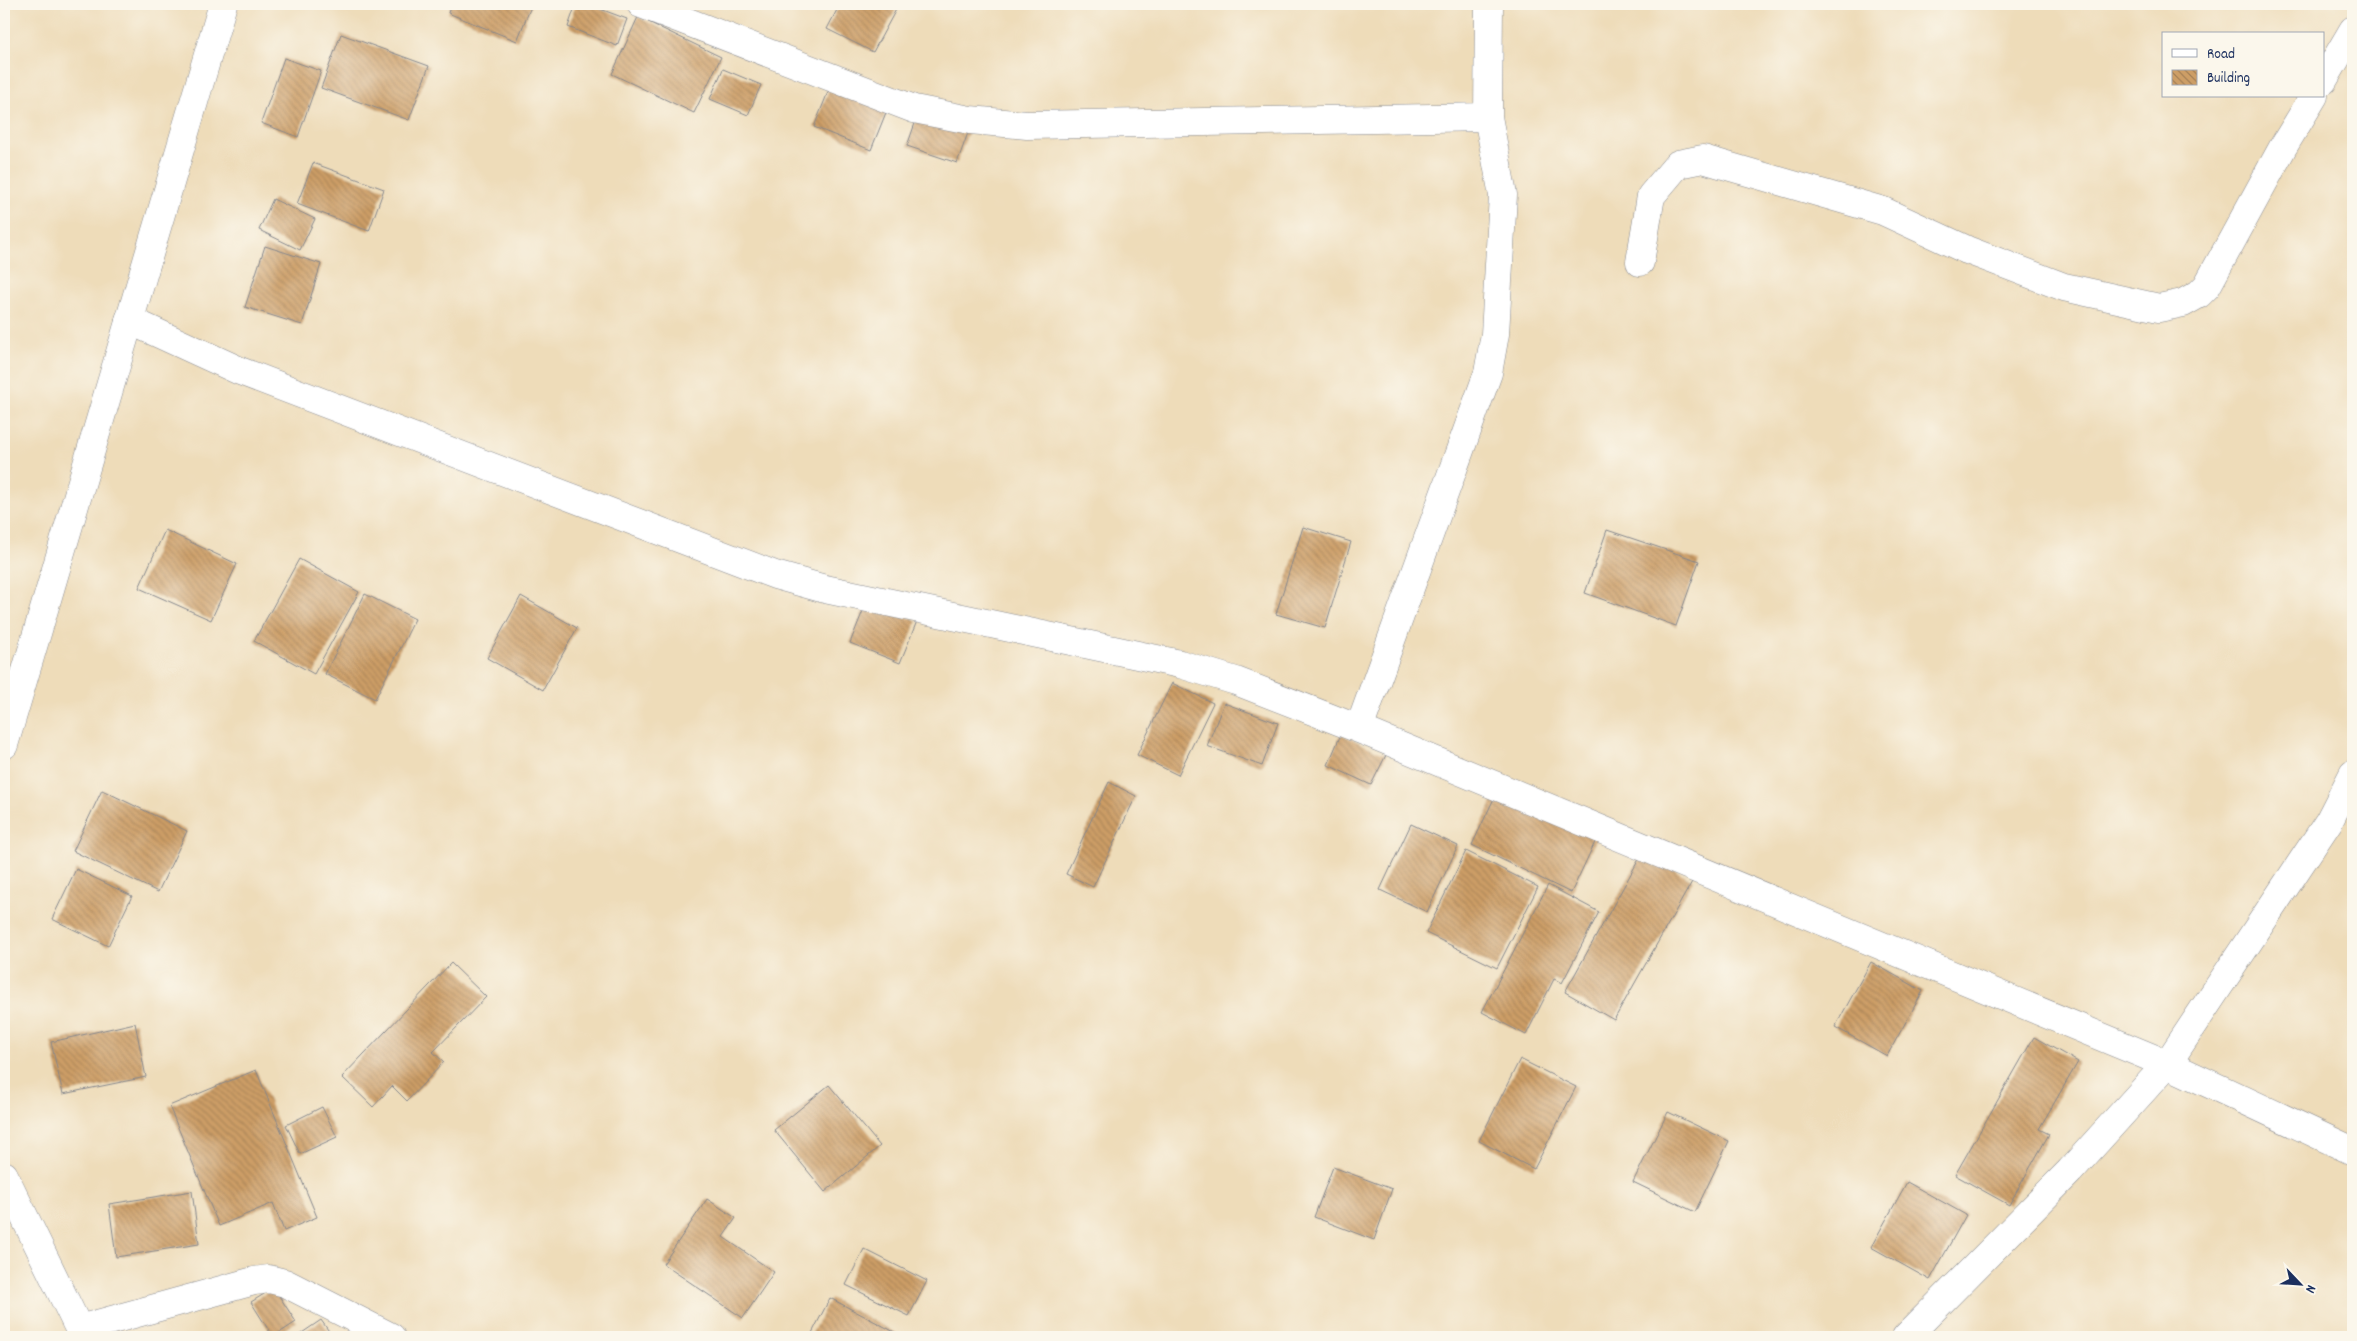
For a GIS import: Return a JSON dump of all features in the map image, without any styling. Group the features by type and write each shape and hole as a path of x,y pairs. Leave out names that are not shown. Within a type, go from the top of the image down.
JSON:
{"street":[{"path":"5,731 98,431 223,4"},
{"path":"641,4 914,109 970,120 1027,125 1488,117"},
{"path":"1359,729 1488,374 1495,334 1503,195 1488,117 1489,4"},
{"path":"2324,79 2353,30"},
{"path":"1640,262 1651,196 1678,164 1703,159 1884,211 1968,250 2064,287 2159,308 2183,303 2198,294 2206,286 2283,147 2313,98"},
{"path":"129,320 240,370 775,575 825,589 1180,664 1236,681 1359,729 2167,1064 2353,1151"},
{"path":"1906,1337 2070,1172 2167,1064 2329,820 2353,774"},
{"path":"4,1175 81,1333 254,1281 270,1279 285,1283 391,1337"}],"building":[{"path":"451,4 532,4 517,41 448,13"},
{"path":"576,4 587,4 627,19 617,46 568,27"},
{"path":"840,4 899,4 873,52 827,29"},
{"path":"638,17 721,57 694,113 612,74"},
{"path":"341,34 429,66 409,120 321,88"},
{"path":"284,58 321,71 298,137 261,123"},
{"path":"723,69 761,85 748,115 710,99"},
{"path":"832,82 889,105 871,150 814,127"},
{"path":"919,112 969,130 957,163 907,146"},
{"path":"313,163 384,189 369,231 297,204"},
{"path":"273,199 315,219 300,250 259,230"},
{"path":"265,246 321,264 302,325 245,307"},
{"path":"1303,527 1351,542 1325,628 1276,614"},
{"path":"165,530 237,564 211,620 139,588"},
{"path":"1607,530 1699,561 1676,626 1585,593"},
{"path":"299,559 359,592 314,674 254,641"},
{"path":"365,594 415,619 375,699 325,674"},
{"path":"521,596 577,628 543,690 487,658"},
{"path":"867,601 917,621 900,663 850,643"},
{"path":"1172,683 1213,703 1178,775 1137,755"},
{"path":"1224,703 1278,723 1262,766 1207,746"},
{"path":"1341,734 1386,755 1371,785 1328,765"},
{"path":"1109,782 1136,796 1093,887 1066,874"},
{"path":"102,790 187,831 158,892 73,851"},
{"path":"1498,790 1597,838 1571,893 1472,845"},
{"path":"1411,824 1458,846 1427,912 1380,890"},
{"path":"1466,851 1538,887 1497,968 1426,933"},
{"path":"1643,852 1693,880 1614,1020 1565,992"},
{"path":"76,869 132,896 108,946 52,919"},
{"path":"1548,885 1599,912 1562,983 1554,979 1526,1035 1482,1012"},
{"path":"1871,962 1923,991 1887,1056 1835,1027"},
{"path":"451,963 486,997 433,1052 444,1062 407,1101 392,1086 373,1107 342,1077"},
{"path":"135,1023 146,1077 63,1094 51,1042"},
{"path":"2034,1037 2078,1062 2039,1129 2049,1134 2009,1205 1955,1175"},
{"path":"1520,1059 1576,1087 1534,1169 1479,1141"},
{"path":"256,1070 317,1217 284,1231 273,1203 219,1226 169,1106"},
{"path":"829,1085 880,1146 825,1192 774,1130"},
{"path":"322,1107 337,1137 300,1154 286,1125"},
{"path":"1668,1112 1729,1141 1695,1212 1633,1182"},
{"path":"1333,1167 1392,1189 1374,1240 1314,1217"},
{"path":"1907,1182 1966,1215 1930,1280 1871,1247"},
{"path":"192,1191 199,1244 116,1257 109,1204"},
{"path":"707,1199 736,1218 723,1237 774,1272 743,1318 663,1264"},
{"path":"864,1249 927,1281 909,1316 846,1285"},
{"path":"274,1288 296,1322 273,1337 251,1302"},
{"path":"830,1298 904,1337 810,1337"},
{"path":"321,1320 333,1337 296,1337"}]}
